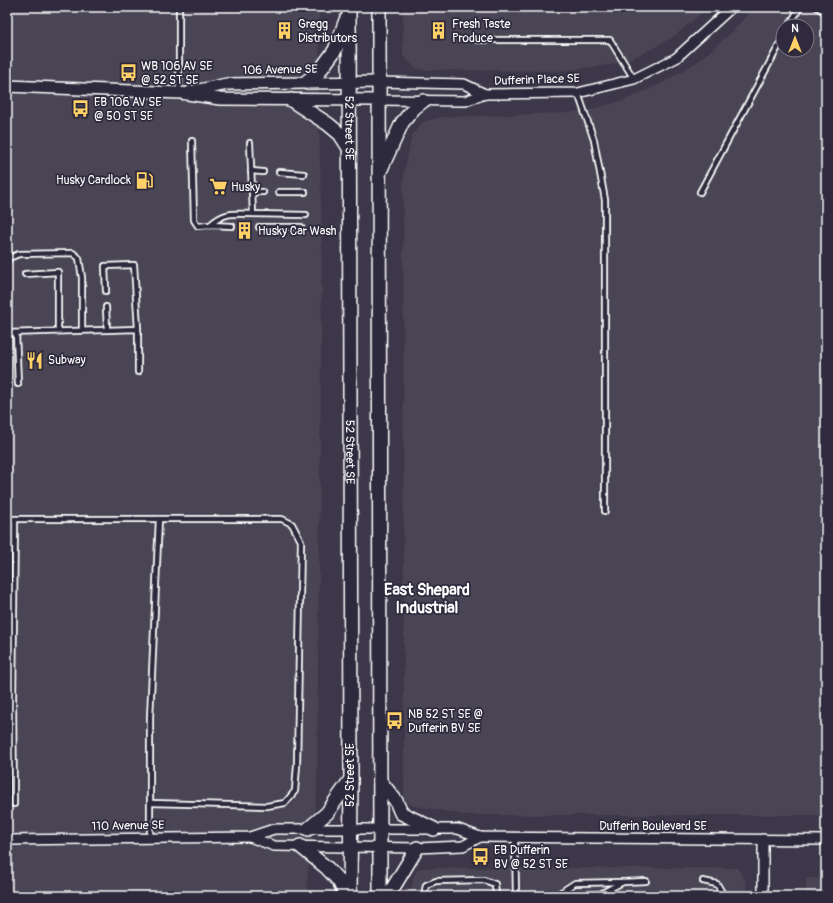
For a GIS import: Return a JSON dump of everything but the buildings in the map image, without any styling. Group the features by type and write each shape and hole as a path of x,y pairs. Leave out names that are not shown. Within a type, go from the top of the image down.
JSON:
{"main road":[{"path":"379,7 380,896"},
{"path":"306,82 319,72 335,50 349,9"},
{"name":"52 Street SE","path":"349,9 350,896"},
{"path":"291,100 328,124 340,134 349,148"},
{"path":"379,174 402,123 414,108 423,101"},
{"path":"308,829 327,813 351,779"},
{"path":"380,781 396,801 402,813 434,829"},
{"path":"300,846 327,868 339,881 346,896"},
{"path":"388,896 416,848"}],"street":[{"name":"Dufferin Place SE","path":"379,100 465,101 485,94 578,93 634,79 676,58 732,7"},
{"name":"106 Avenue SE","path":"180,93 227,84 379,82"},
{"name":"Dufferin Place SE","path":"379,82 464,84 485,94"},
{"name":"106 Avenue SE","path":"7,86 180,93 220,99 379,100"},
{"name":"110 Avenue SE","path":"7,840 250,837 274,829 350,829"},
{"name":"Dufferin Boulevard SE","path":"350,829 458,829 480,837 826,840"},
{"name":"110 Avenue SE","path":"250,837 274,846 350,847"},
{"name":"Dufferin Boulevard SE","path":"350,847 416,848 463,846 480,837"},
{"path":"763,839 763,896"}],"lane":[{"path":"179,7 180,93"},
{"path":"794,18 800,7"},
{"path":"817,7 826,12"},
{"path":"477,40 610,40 634,79"},
{"path":"700,192 775,53"},
{"path":"578,93 594,140 605,200 605,510"},
{"path":"192,142 194,220 198,226 232,226"},
{"path":"250,143 253,214"},
{"path":"251,171 263,172"},
{"path":"279,172 304,174"},
{"path":"252,192 263,192"},
{"path":"279,192 305,192"},
{"path":"210,225 218,218 227,214 306,215"},
{"path":"259,227 301,227"},
{"path":"7,262 9,258 19,254 73,253 79,258 82,278 82,330"},
{"path":"106,291 105,266 134,265 138,328 138,372"},
{"path":"25,274 58,272 58,331"},
{"path":"106,307 107,330"},
{"path":"7,333 138,328"},
{"path":"16,333 18,384"},
{"path":"7,519 282,518 292,524 301,541 297,765 295,791 285,803 267,806 150,803"},
{"path":"14,804 13,700 15,519"},
{"path":"150,838 150,717 159,519"},
{"path":"7,746 13,746"},
{"path":"515,837 516,896"},
{"path":"424,896 426,885 436,881 484,880 495,884 496,896"},
{"path":"555,896 575,883 646,881"},
{"path":"703,881 717,884 724,896"},
{"path":"578,896 600,894 623,882"}],"shaded area":[{"path":"7,7 319,7 319,115 322,249 317,790 307,881 308,896 7,896"},
{"path":"403,7 708,7 676,35 654,48 626,61 604,66 558,71 424,70 415,68 403,56"},
{"path":"754,7 826,7 826,815 464,815 408,804 404,798 403,183 412,135 423,122 441,117 566,113 592,109 625,100 662,83 697,62 731,33"},
{"path":"419,868 737,868 746,882 746,896 410,896 414,875"},
{"path":"806,878 826,878 826,896 806,896"}],"place":[{"name":"Gregg Distributors","path":"285,31"},
{"name":"Fresh Taste Produce","path":"439,31"},
{"name":"WB 106 AV SE @ 52 ST SE","path":"128,73"},
{"name":"EB 106 AV SE @ 50 ST SE","path":"81,109"},
{"name":"Husky Cardlock","path":"144,180"},
{"name":"Husky","path":"218,187"},
{"name":"Husky Car Wash","path":"245,231"},
{"name":"Subway","path":"35,360"},
{"name":"NB 52 ST SE @ Dufferin BV SE","path":"395,721"},
{"name":"EB Dufferin BV @ 52 ST SE","path":"481,857"}],"district":[{"name":"East Shepard Industrial","path":"427,599"}]}
